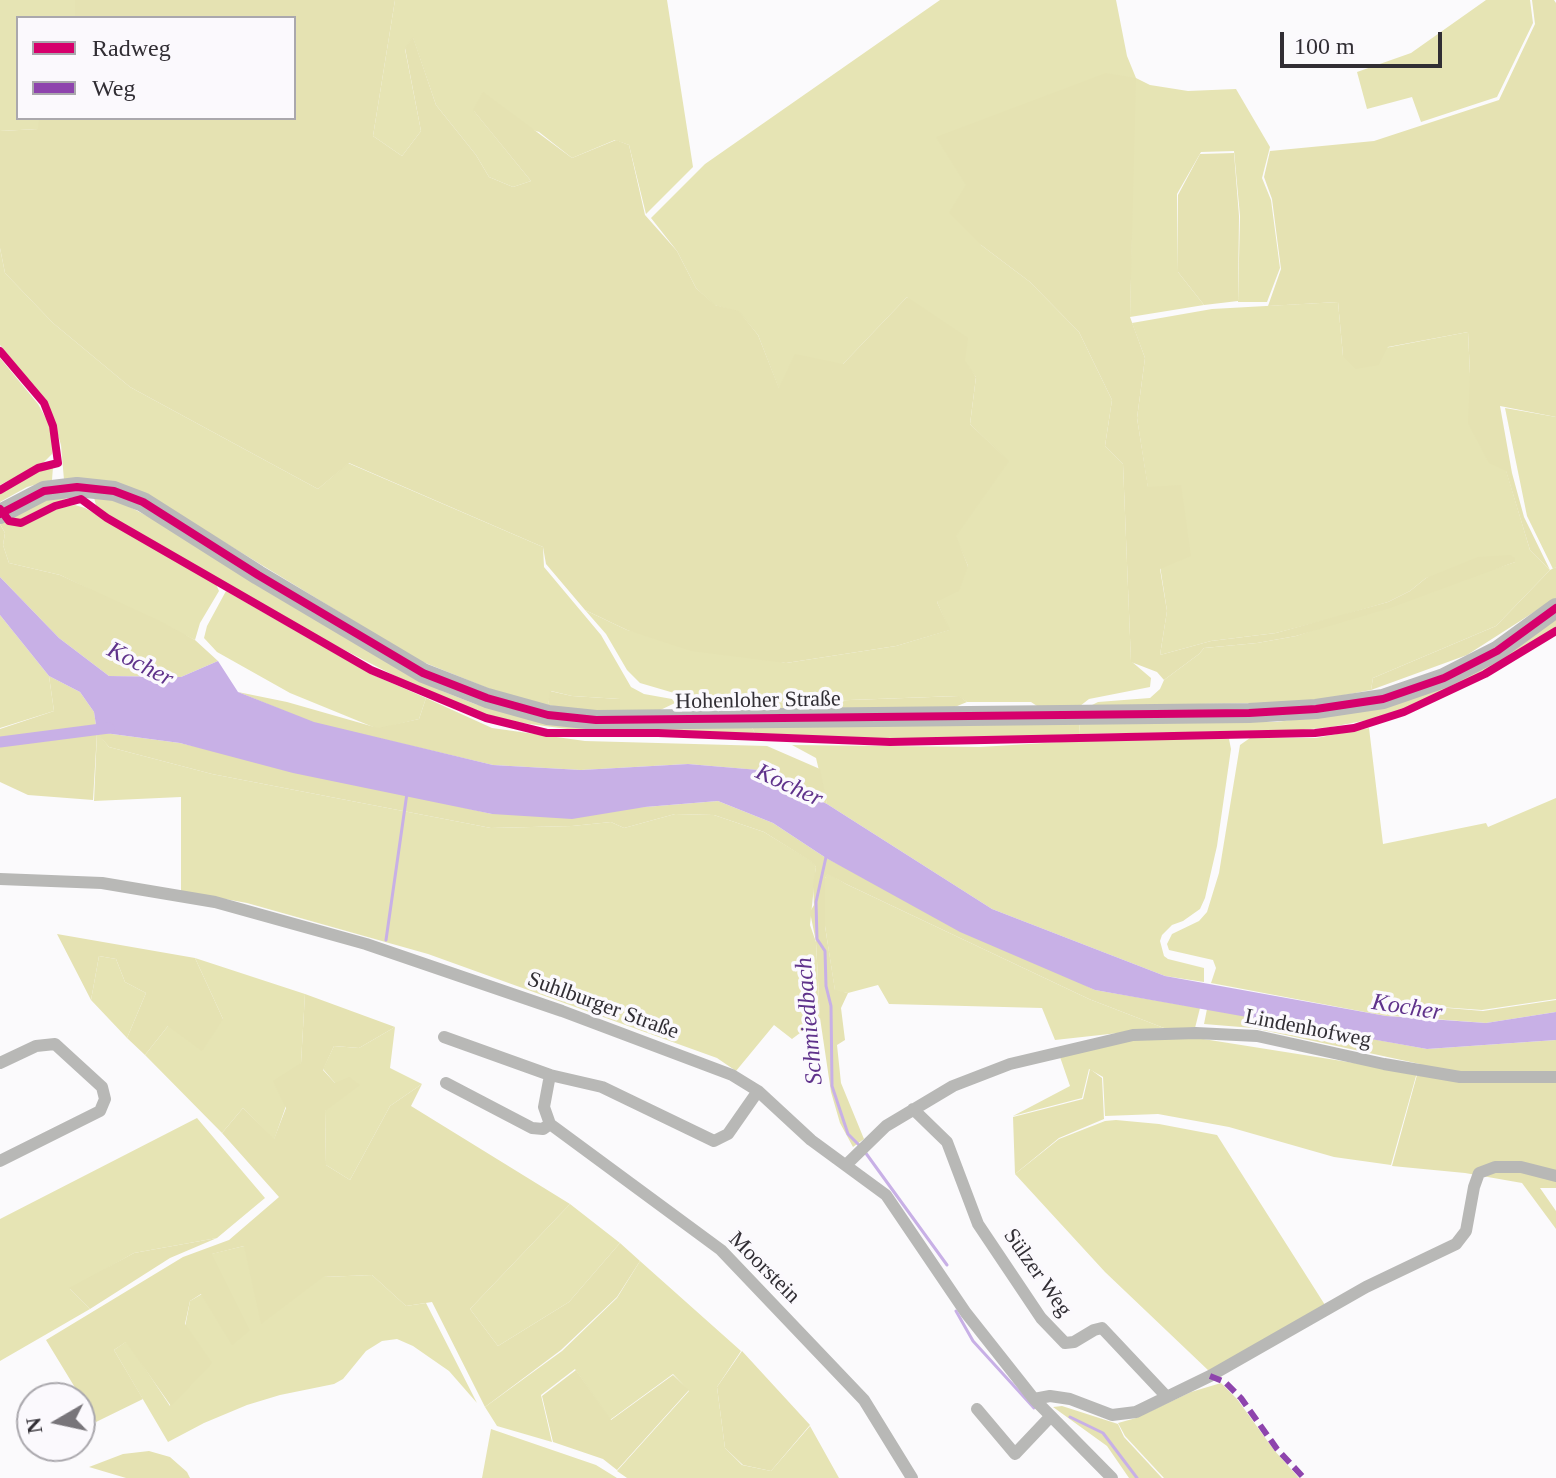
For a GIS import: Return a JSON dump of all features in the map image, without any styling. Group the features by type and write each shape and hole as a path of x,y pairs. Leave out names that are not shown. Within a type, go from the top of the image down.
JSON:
{"main road":[{"name":"Hohenloher Straße","path":"3,511 44,491 77,487 114,491 143,502 423,673 520,708 548,715 596,720 1249,713 1316,709 1383,699 1444,678 1497,651 1556,608"}],"street":[{"name":"Suhlburger Straße","path":"0,879 102,883 215,902 351,940 562,1011 732,1075 758,1091 811,1140 886,1195 966,1313 1034,1399 1112,1478"},
{"name":"Lindenhofweg","path":"846,1165 886,1126 953,1086 1010,1064 1133,1035 1196,1033 1257,1036 1460,1077 1556,1077"},
{"path":"444,1037 550,1075 602,1087 714,1141 728,1134 758,1091"},
{"path":"0,1063 36,1046 55,1044 102,1087 105,1099 100,1111 0,1161"},
{"path":"550,1075 544,1107 550,1124"},
{"name":"Moorstein","path":"446,1083 532,1128 543,1129 550,1124 721,1250 864,1400 912,1478"},
{"name":"Sülzer Weg","path":"913,1109 947,1142 978,1224 1041,1318 1065,1343 1074,1342 1102,1328 1167,1397"},
{"path":"1034,1399 1050,1396 1070,1399 1112,1415 1122,1415 1167,1397 1210,1376 1366,1287 1456,1244 1466,1231 1479,1173 1495,1167 1521,1167 1556,1176"},
{"path":"977,1409 1015,1454 1051,1416"}],"shaded area":[{"path":"0,0 75,0 75,16 16,16 16,120 39,120 39,129 0,131"},
{"path":"75,0 395,0 373,136 402,156 421,131 405,48 413,37 436,105 476,155 489,177 513,187 531,181 473,110 483,92 572,158 616,140 629,145 645,215 677,251 696,288 715,305 739,311 758,335 779,388 795,354 843,364 907,297 968,338 965,361 976,377 970,424 1009,461 956,536 968,566 959,591 937,602 950,630 896,646 786,663 691,651 627,630 585,610 546,564 543,547 349,463 318,489 130,387 53,323 5,273 0,248 0,131 38,129 39,120 296,120 296,16 75,16"},
{"path":"395,0 667,0 693,167 646,214 629,145 615,140 572,158 539,132 474,111 531,181 513,187 489,177 476,155 436,105 413,38 405,49 421,131 402,156 373,136"},
{"path":"940,0 1116,0 1127,56 1136,78 1150,85 1188,91 1236,89 1270,147 1262,178 1271,200 1280,268 1267,302 1238,302 1240,216 1234,151 1201,152 1177,194 1178,272 1204,305 1130,317 1133,142 967,185 981,245 1030,282 1079,332 1112,400 1105,446 1123,464 1131,661 1151,678 1150,687 1089,699 1080,706 967,702 958,696 715,705 640,683 627,670 606,634 585,610 627,630 786,663 896,646 949,630 937,602 968,566 955,536 1008,461 970,424 976,377 907,297 843,364 779,389 758,335 739,312 714,305 696,288 677,251 651,218 705,164"},
{"path":"1486,0 1530,0 1533,23 1497,97 1421,122 1412,97 1367,109 1357,72 1411,53"},
{"path":"1532,0 1554,0 1556,3 1556,417 1500,406 1512,473 1524,517 1550,570 1530,550 1506,471 1489,463 1468,423 1468,332 1388,347 1379,365 1356,369 1343,356 1338,302 1268,306 1281,269 1272,199 1264,177 1270,151 1374,141 1499,100 1535,24"},
{"path":"1106,73 1136,78 1130,317 1145,358 1137,418 1148,487 1181,485 1191,556 1160,569 1167,611 1160,655 1211,641 1276,633 1388,602 1410,591 1426,578 1478,557 1510,555 1515,562 1390,608 1296,636 1204,648 1164,680 1157,672 1131,662 1123,464 1105,446 1112,400 1079,332 1030,282 981,245 949,213 966,185 936,137"},
{"path":"1234,153 1239,216 1238,301 1204,305 1178,272 1178,195 1200,154"},
{"path":"0,248 5,273 53,323 130,387 318,489 348,463 543,547 544,567 601,635 631,687 644,694 672,699 675,703 654,713 620,713 620,699 572,696 551,691 548,705 505,695 418,660 186,519 64,480 61,445 49,405 0,345"},
{"path":"1338,302 1343,356 1468,332 1470,374 1506,470 1530,550 1550,570 1496,626 1373,678 1371,690 1308,702 1090,706 1098,702 1150,698 1164,680 1204,648 1296,636 1515,562 1426,578 1410,591 1388,602 1276,633 1211,641 1160,655 1167,611 1137,418 1145,358 1132,323 1212,309"},
{"path":"0,358 38,404 49,424 54,443 52,454 43,463 0,485"},
{"path":"1505,408 1556,417 1556,567 1553,569 1527,516"},
{"path":"53,467 52,480 27,487 0,502 0,493 21,478"},
{"path":"93,494 126,505 172,529 442,691 475,704 519,716 752,727 756,736 590,732 507,721 479,713 399,678 292,623 107,514 96,505"},
{"path":"69,497 26,518 18,520 8,516 46,499"},
{"path":"75,505 215,582 219,591 200,623 195,640 60,575 9,563 3,545 5,533 0,524 4,521 14,525 54,509"},
{"path":"0,524 5,533 3,545 9,563 60,575 158,620 195,640 218,661 181,677 109,676 59,638 0,577"},
{"path":"1556,567 1556,598 1467,655 1371,690 1373,678 1496,626"},
{"path":"226,591 371,674 426,698 419,719 378,729 290,693 217,652 204,638"},
{"path":"0,615 49,676 54,711 0,728"},
{"path":"1556,618 1556,628 1503,660 1458,685 1384,717 1300,730 1079,734 1080,722 1277,722 1348,712"},
{"path":"49,676 80,692 94,712 97,732 180,743 492,814 718,801 773,823 826,858 1095,990 1200,1008 1195,1028 1164,1028 1089,999 828,874 825,878 825,926 835,990 848,993 841,1008 845,1040 837,1045 841,1083 864,1139 853,1147 840,1123 831,1092 820,1018 816,942 810,912 814,905 816,867 764,832 714,815 675,814 624,828 611,822 491,828 212,774 109,747 97,733 93,800 28,795 0,782 0,729 54,711"},
{"path":"550,691 572,696 620,699 620,713 548,705"},
{"path":"238,692 287,702 378,728 419,719 426,698 492,728 585,741 767,746 820,769 827,804 758,770 688,764 581,770 493,765 314,723"},
{"path":"959,696 967,702 950,709 698,712 692,698 715,705"},
{"path":"1080,722 1079,734 919,740 756,736 752,727"},
{"path":"1369,728 1383,844 1486,823 1488,827 1556,798 1556,999 1482,1010 1412,1005 1407,1017 1386,1016 1211,983 1216,968 1213,960 1169,950 1167,944 1172,934 1199,921 1207,912 1219,873 1240,745 1250,738 1316,738"},
{"path":"97,732 109,747 212,774 491,828 611,822 624,828 675,814 714,815 764,832 813,862 816,867 810,925 816,942 820,1018 792,1039 774,1025 736,1071 717,1058 428,954 247,903 181,891 181,797 94,801"},
{"path":"1229,739 1231,749 1217,846 1205,898 1200,909 1172,925 1160,941 1164,956 1168,959 1204,968 1204,982 1165,976 992,909 827,804 816,758 792,745 980,747 1093,740"},
{"path":"828,873 1089,999 1164,1028 1055,1040 1042,1008 889,1004 878,985 848,993 835,991 825,926 825,878"},
{"path":"57,934 195,958 223,1019 202,1051 168,1026 145,1055 127,1038 146,993 125,982 116,959 99,956 91,1000"},
{"path":"99,956 116,959 125,982 146,993 127,1038 91,1000"},
{"path":"195,958 305,994 301,1063 274,1140 243,1108 222,1133 145,1055 168,1026 223,1019"},
{"path":"305,994 395,1027 359,1048 334,1046 323,1070 335,1083 349,1077 360,1085 325,1111 326,1165 350,1180 390,1106 422,1084 411,1106 570,1204 470,1309 498,1346 569,1302 620,1243 640,1261 617,1297 561,1350 485,1407 432,1302 406,1306 372,1275 323,1277 261,1324 244,1246 212,1254 250,1330 232,1345 201,1294 190,1301 185,1324 212,1363 171,1406 126,1342 114,1350 143,1399 96,1422 96,1382 72,1382 46,1340 183,1257 229,1240 279,1197 222,1133 243,1108 274,1139 286,1108 273,1081 301,1063"},
{"path":"1556,1000 1556,1012 1486,1023 1407,1017 1412,1005 1483,1011"},
{"path":"1207,1009 1427,1049 1556,1040 1556,1188 1540,1188 1556,1211 1556,1229 1522,1183 1465,1173 1392,1166 1420,1064 1253,1028 1204,1024"},
{"path":"395,1027 390,1068 422,1084 390,1106 350,1180 326,1165 325,1111 335,1083 323,1069 334,1046 359,1048"},
{"path":"1134,1038 1197,1038 1386,1068 1418,1069 1391,1165 1334,1157 1229,1127 1158,1114 1105,1116 1103,1077 1089,1069 1082,1098 1013,1116 1070,1086 1060,1057"},
{"path":"1090,1069 1102,1078 1104,1119 1059,1138 1015,1174 1013,1117 1083,1099"},
{"path":"197,1118 265,1198 217,1238 134,1253 70,1289 90,1309 0,1361 0,1219"},
{"path":"1105,1121 1217,1135 1325,1305 1209,1371 1105,1272 1015,1174 1059,1139"},
{"path":"570,1204 620,1243 569,1302 498,1346 470,1309"},
{"path":"217,1238 170,1258 90,1309 69,1288 134,1253"},
{"path":"244,1246 323,1277 372,1275 406,1306 426,1303 477,1403 449,1371 413,1346 397,1339 382,1341 366,1351 343,1379 334,1384 247,1405 168,1442 114,1350 127,1341 170,1406 190,1301 202,1294 211,1254"},
{"path":"640,1261 741,1351 717,1387 725,1448 742,1465 771,1471 810,1426 839,1478 627,1478 617,1471 689,1391 673,1374 610,1420 575,1369 541,1395 552,1442 497,1426 485,1407 562,1351 617,1298"},
{"path":"742,1351 810,1425 771,1471 743,1465 725,1448 717,1387"},
{"path":"576,1370 611,1420 673,1375 689,1390 617,1470 603,1459 553,1442 542,1396"},
{"path":"1221,1383 1299,1478 1164,1478 1125,1436 1118,1423 1136,1418 1191,1392"},
{"path":"1062,1406 1118,1424 1124,1437 1162,1478 1129,1478 1107,1446 1053,1407"},
{"path":"491,1429 596,1465 617,1478 482,1478"},
{"path":"149,1451 170,1457 190,1478 126,1478 89,1467 123,1454"}],"water":[{"name":"Kocher","path":"0,577 59,638 109,676 181,677 218,661 238,692 314,722 493,765 581,770 688,764 759,770 827,804 992,909 1165,976 1386,1016 1486,1023 1556,1012 1556,1040 1427,1049 1095,990 960,932 826,858 773,823 718,801 645,807 572,819 492,814 293,773 180,743 97,732 94,712 80,692 49,676 0,615"}],"waterway":[{"path":"0,742 109,728"},
{"path":"386,940 407,793"},
{"name":"Schmiedbach","path":"826,857 816,902 817,939 825,951 826,986 831,1006 832,1086 848,1134 860,1146"},
{"name":"Schmiedbach","path":"865,1152 947,1265"},
{"name":"Schmiedbach","path":"956,1311 973,1341 1034,1408"},
{"name":"Schmiedbach","path":"1070,1417 1103,1433 1137,1478"}],"marked path":[{"path":"1210,1376 1225,1382 1241,1398 1277,1449 1304,1478"}],"cycle path":[{"path":"0,351 44,403 53,426 58,463 38,468 0,490"},
{"path":"0,514 44,491 77,487 114,491 143,502 423,673 487,698 548,715 596,720 1249,713 1316,709 1383,699 1444,678 1497,651 1556,608"},
{"path":"0,509 9,521 21,523 55,506 81,499 107,518 371,670 486,718 547,733 658,733 890,742 1315,733 1354,728 1404,712 1485,674 1556,631"}]}
